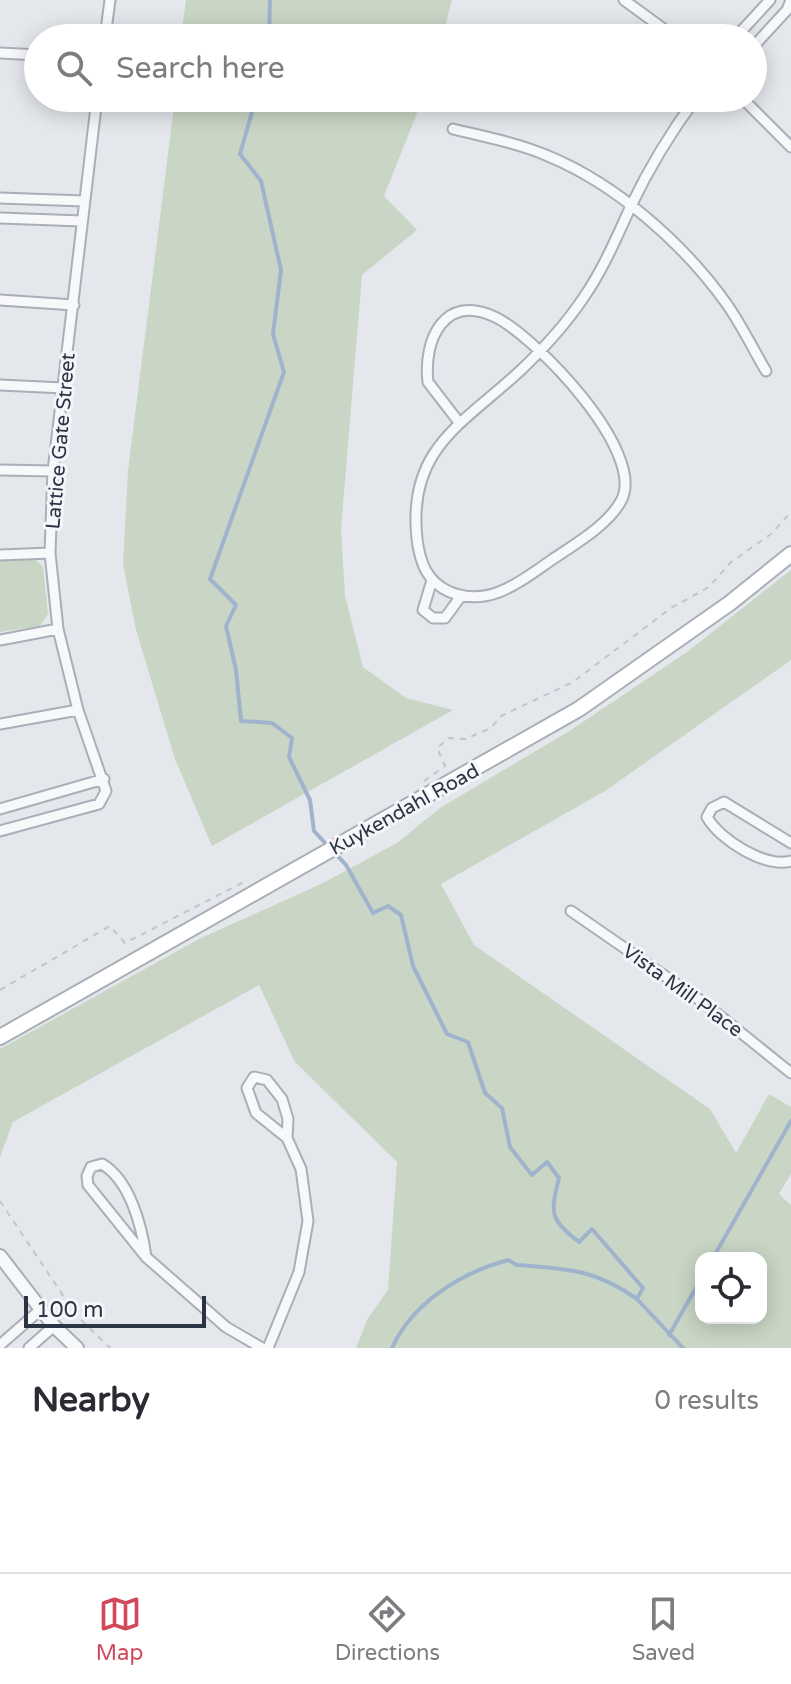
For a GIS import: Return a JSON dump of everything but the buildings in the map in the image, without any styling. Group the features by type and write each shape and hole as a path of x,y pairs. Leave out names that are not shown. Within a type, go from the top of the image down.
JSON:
{"main road":[{"name":"Kuykendahl Road","path":"0,1037 579,709 661,654 791,554"}],"street":[{"path":"107,24 110,0"},
{"path":"624,0 657,24"},
{"path":"748,24 770,0"},
{"path":"767,32 787,10 791,0"},
{"path":"0,53 24,54"},
{"name":"Lattice Gate Street","path":"95,112 53,471 50,553 58,629 78,710 104,779"},
{"path":"458,421 428,382 426,366 430,340 443,320 462,311 485,313 497,318 539,351 575,387 600,422 622,465 623,499 604,520 519,582 493,596 461,596 432,580 419,556 416,508 422,477 433,452 458,421 539,351 564,324 599,274 661,148 686,112"},
{"path":"756,112 791,147"},
{"path":"453,129 548,156 573,168 631,206 685,255 716,290 766,371"},
{"path":"0,198 84,201"},
{"path":"0,218 82,221"},
{"path":"0,300 74,305"},
{"path":"0,385 64,388"},
{"path":"0,470 53,471"},
{"path":"0,555 50,553"},
{"path":"432,580 423,610 433,618 445,618 461,596"},
{"path":"0,640 58,629"},
{"path":"0,724 78,710"},
{"path":"0,809 104,779 106,791 99,804 0,831"},
{"path":"791,843 724,802 712,808 707,817 713,828 765,861 791,861"},
{"name":"Vista Mill Place","path":"571,911 692,994 791,1073"},
{"path":"146,1257 141,1225 118,1180 111,1169 102,1164 91,1167 88,1185 146,1257 226,1327 265,1348 299,1272 307,1229 305,1186 287,1138 288,1119 282,1099 267,1080 254,1077 247,1088 256,1113 287,1138"},
{"path":"0,1256 40,1310 77,1348"},
{"path":"0,1345 40,1310"},
{"path":"29,1348 54,1326"}],"path":[{"path":"423,781 445,766 437,748 449,738 465,739 491,728 501,716 573,682 671,608 709,587 731,562 771,534 791,512"},
{"path":"0,990 110,926 125,943 244,882"},
{"path":"0,1201 19,1235 76,1315 110,1348"}],"green space":[{"path":"186,0 452,0 446,24 183,24"},
{"path":"173,112 417,112 384,196 417,230 362,275 341,530 345,596 363,667 406,698 453,710 212,846 175,759 136,630 123,564 128,471"},
{"path":"0,560 36,560 43,567 48,614 40,626 0,632"},
{"path":"791,570 791,660 605,791 441,884 474,945 710,1109 736,1153 769,1094 791,1107 791,1174 779,1194 791,1205 791,1348 356,1348 368,1318 388,1290 397,1162 295,1062 259,985 13,1122 0,1157 0,1049 199,939 323,883 397,843 440,808 571,730 687,652"}],"waterway":[{"path":"269,24 270,0"},
{"path":"252,112 240,154 261,181 281,270 273,334 284,372 210,579 236,605 226,626 236,670 241,721 272,723 292,738 289,757 310,800 314,831 328,846"},
{"path":"334,852 346,865 373,913 388,906 401,915 413,966 447,1034 468,1042 485,1093 502,1108 510,1147 532,1175 547,1162 559,1178 554,1208 562,1227 579,1242 592,1229 643,1288 637,1299 683,1348"},
{"path":"716,1252 791,1121"},
{"path":"392,1348 412,1317 440,1292 456,1281 508,1260 517,1265 594,1276 637,1299"},
{"path":"669,1335 695,1290"}]}
